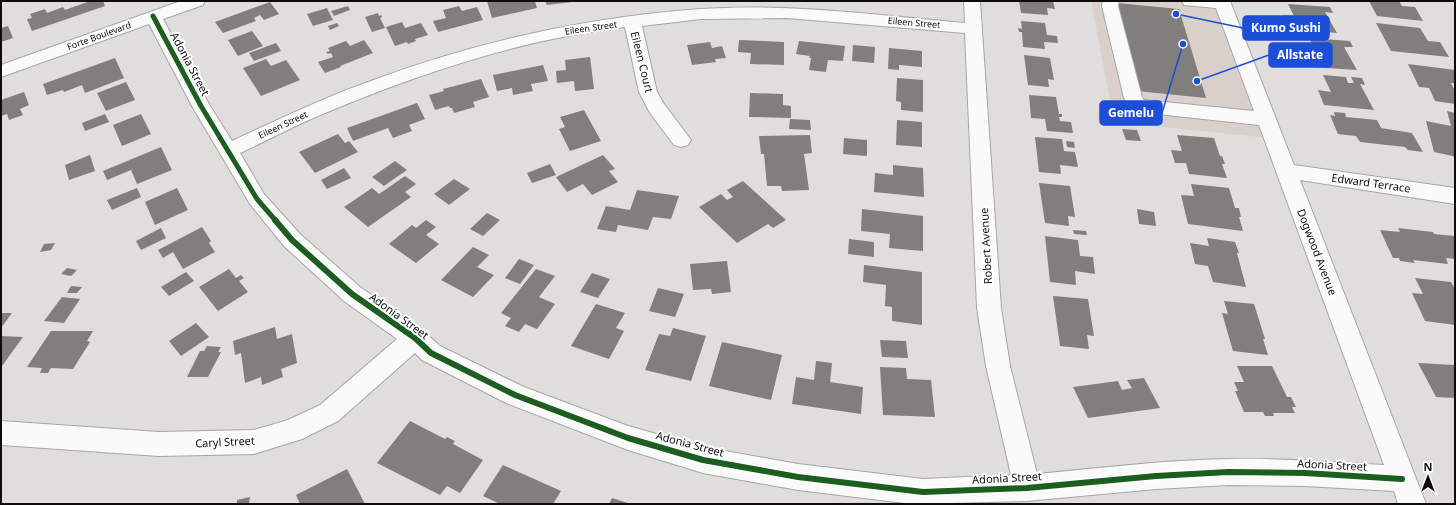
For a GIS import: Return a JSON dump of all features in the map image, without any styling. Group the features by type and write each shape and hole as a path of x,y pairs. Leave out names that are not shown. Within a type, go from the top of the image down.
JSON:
{"street":[{"name":"Forte Boulevard","path":"1,71 197,1"},
{"name":"Robert Avenue","path":"972,1 989,308 998,366 1027,488"},
{"path":"1111,1 1110,6 1133,98 1138,105 1266,119"},
{"path":"1190,1 1222,2"},
{"name":"Dogwood Avenue","path":"1222,2 1412,504"},
{"name":"Eileen Street","path":"229,150 318,109 388,81 447,61 512,43 557,33 600,26 701,14 787,13 974,29"},
{"name":"Adonia Street","path":"153,16 201,106 229,150 257,199 292,240 352,294 415,338 432,353 515,395 628,438 703,460 798,477 923,492 1027,488 1156,476 1228,472 1305,473 1402,479"},
{"name":"Eileen Court","path":"633,23 648,92 681,140"},
{"name":"Edward Terrace","path":"1286,171 1455,196"},
{"name":"Caryl Street","path":"1,432 159,444 254,442 292,431 329,413 415,338"}],"shaded area":[{"path":"1091,1 1217,1 1269,138 1114,122"}],"building":[{"path":"90,1 103,1 105,6 32,31 27,19 32,18 30,14 45,9 47,13 63,7 65,10"},
{"path":"487,1 535,1 537,8 492,18"},
{"path":"545,1 572,1 572,2 547,5"},
{"path":"1019,1 1053,1 1055,9 1047,8 1048,15 1021,13"},
{"path":"1369,1 1399,1 1402,6 1415,7 1423,21 1377,16"},
{"path":"270,2 279,14 264,20 260,15 254,18 256,21 223,33 215,22"},
{"path":"1117,3 1179,9 1206,98 1137,91"},
{"path":"1288,4 1330,7 1333,13 1325,12 1337,33 1291,29 1283,15 1294,16"},
{"path":"348,6 350,10 334,16 331,11"},
{"path":"459,6 462,11 477,7 483,20 438,32 433,21 446,18 443,10"},
{"path":"327,8 333,20 313,26 307,14"},
{"path":"378,13 379,16 381,15 382,17 380,18 385,28 372,32 365,17"},
{"path":"1021,21 1045,23 1047,35 1057,36 1058,43 1044,42 1045,49 1023,47 1022,32 1019,32 1018,28 1022,29"},
{"path":"402,22 405,28 421,23 428,35 415,39 416,41 408,44 407,42 395,46 386,27"},
{"path":"337,23 339,26 330,30 328,26"},
{"path":"1376,23 1420,28 1428,41 1440,42 1449,57 1391,51"},
{"path":"8,26 13,38 1,42 1,28"},
{"path":"252,31 263,46 238,56 228,40"},
{"path":"1309,38 1350,41 1353,47 1344,47 1357,70 1312,67 1304,51 1316,52"},
{"path":"364,40 373,53 325,73 318,62 333,57 331,53 328,54 326,52 330,51 328,48 346,41 350,46"},
{"path":"739,40 784,42 784,65 750,64 751,53 738,52"},
{"path":"799,41 845,46 843,61 828,60 826,72 809,70 810,56 796,54"},
{"path":"710,42 712,48 722,46 726,58 715,59 716,62 692,65 687,45"},
{"path":"276,43 281,51 254,61 249,53"},
{"path":"853,45 875,47 874,63 852,61"},
{"path":"889,48 922,51 922,67 899,65 899,70 888,69"},
{"path":"1024,55 1050,58 1054,80 1048,79 1049,87 1028,85"},
{"path":"590,57 594,89 575,91 574,81 557,83 556,71 566,70 565,60"},
{"path":"115,58 124,78 85,93 82,85 64,92 63,90 47,95 43,84"},
{"path":"266,59 271,66 286,60 300,80 261,96 243,68"},
{"path":"1408,64 1455,70 1455,83 1451,83 1455,91 1455,104 1435,101 1429,88 1419,87"},
{"path":"543,65 548,81 531,84 533,91 513,95 512,88 497,91 493,75"},
{"path":"1323,75 1346,77 1348,83 1354,83 1351,77 1362,78 1365,85 1360,84 1374,110 1324,105 1318,90 1331,92"},
{"path":"897,78 923,80 923,112 901,110 901,102 896,101"},
{"path":"481,79 489,97 473,102 475,107 454,113 452,108 449,106 435,110 429,95 444,91 443,89"},
{"path":"126,82 135,100 106,111 97,93"},
{"path":"24,92 29,105 20,109 23,115 9,120 7,114 1,116 1,100"},
{"path":"750,93 783,94 783,105 791,106 791,118 749,117"},
{"path":"1029,95 1056,97 1059,114 1062,114 1062,117 1059,117 1060,121 1071,122 1073,133 1047,131 1045,119 1031,118"},
{"path":"417,103 425,119 409,125 412,131 393,138 388,128 353,141 347,128"},
{"path":"584,110 601,141 570,151 559,129 565,127 560,117"},
{"path":"1447,111 1455,113 1455,159 1453,156 1434,152 1426,121 1451,126"},
{"path":"1334,112 1345,113 1346,117 1377,120 1381,128 1412,133 1423,152 1408,150 1405,147 1360,142 1356,136 1338,134 1330,115 1335,116"},
{"path":"105,114 109,122 85,131 82,123"},
{"path":"141,114 151,134 122,146 113,125"},
{"path":"790,119 810,120 811,130 789,129"},
{"path":"897,120 922,122 922,147 896,145"},
{"path":"1122,129 1137,130 1141,141 1126,140"},
{"path":"338,134 345,143 349,141 358,152 315,173 299,152"},
{"path":"810,135 812,153 804,154 809,190 782,191 781,186 767,186 764,154 761,154 759,136"},
{"path":"1177,135 1214,138 1220,156 1222,156 1225,164 1222,164 1227,178 1189,174 1186,163 1175,163 1171,150 1182,151"},
{"path":"1035,137 1062,139 1064,151 1075,152 1078,167 1060,165 1061,174 1039,172"},
{"path":"844,138 867,140 867,156 843,154"},
{"path":"1066,141 1074,142 1075,148 1067,147"},
{"path":"161,147 172,170 137,184 131,170 107,180 103,171"},
{"path":"90,155 95,171 69,180 65,165"},
{"path":"603,155 615,169 609,171 618,182 592,195 583,184 567,192 556,177"},
{"path":"395,161 407,170 384,186 372,177"},
{"path":"550,164 556,175 532,183 527,173"},
{"path":"893,165 923,168 924,197 874,192 875,173 893,175"},
{"path":"344,168 351,178 327,189 321,180"},
{"path":"405,176 416,184 405,192 411,197 368,227 344,207 372,188 379,194"},
{"path":"454,179 470,189 449,205 434,194"},
{"path":"743,181 786,220 773,228 768,224 737,243 699,207 721,194 727,200 733,197 727,190"},
{"path":"1039,183 1070,186 1075,217 1068,216 1069,226 1045,223"},
{"path":"1191,184 1229,188 1235,208 1239,208 1241,217 1239,217 1243,231 1188,224 1181,195 1194,196"},
{"path":"137,188 141,197 112,210 107,200"},
{"path":"177,188 188,210 155,225 145,202"},
{"path":"637,190 679,196 671,219 653,217 648,230 618,225 616,232 597,229 606,206 630,210"},
{"path":"862,209 923,216 923,251 889,248 890,234 861,231"},
{"path":"1137,209 1154,212 1156,226 1139,224"},
{"path":"487,213 500,220 483,236 470,229"},
{"path":"426,220 436,227 426,235 439,244 416,263 389,244 412,225 416,228"},
{"path":"202,227 211,241 209,243 215,252 183,269 173,252 163,258 158,250"},
{"path":"161,228 166,238 141,250 136,241"},
{"path":"1398,228 1455,236 1455,259 1446,258 1448,264 1413,260 1415,263 1400,261 1399,258 1393,258 1380,230 1400,232"},
{"path":"1073,230 1086,231 1087,235 1074,234"},
{"path":"1045,236 1078,240 1080,256 1093,257 1095,274 1075,271 1076,285 1050,282"},
{"path":"1207,238 1235,242 1239,253 1237,253 1246,287 1213,282 1208,266 1195,264 1190,243 1209,246"},
{"path":"849,239 874,242 874,257 848,254"},
{"path":"55,243 51,250 40,252 44,244"},
{"path":"473,247 489,255 477,267 494,275 473,297 441,280"},
{"path":"519,259 534,265 520,284 505,278"},
{"path":"727,261 731,292 712,294 711,289 693,290 690,264"},
{"path":"864,265 922,272 922,325 892,321 892,307 885,306 886,285 863,282"},
{"path":"67,268 77,270 71,276 61,274"},
{"path":"229,269 236,278 241,275 244,278 239,281 248,292 218,311 199,287"},
{"path":"536,269 555,276 539,297 555,304 537,329 525,324 519,332 505,326 511,318 501,313"},
{"path":"186,272 194,281 169,296 161,287"},
{"path":"592,273 610,279 598,298 580,292"},
{"path":"1415,278 1451,282 1455,289 1455,325 1425,321 1412,293 1423,294"},
{"path":"71,286 82,287 77,293 67,293"},
{"path":"658,288 684,294 675,317 649,311"},
{"path":"1053,296 1088,299 1094,336 1087,335 1089,349 1060,346"},
{"path":"62,297 80,299 64,323 44,321"},
{"path":"1224,301 1254,304 1265,339 1263,339 1268,355 1233,351 1222,313 1228,314"},
{"path":"596,304 625,313 616,328 624,331 609,359 571,346"},
{"path":"1,313 12,313 1,328"},
{"path":"196,323 209,337 181,356 169,341"},
{"path":"275,327 277,339 292,334 297,363 281,369 283,377 262,385 261,377 245,383 241,353 235,355 233,341"},
{"path":"673,328 706,336 691,381 645,370 659,334 670,336"},
{"path":"51,331 93,331 87,341 90,342 73,369 51,368 48,373 40,373 42,368 27,367"},
{"path":"1,336 23,337 2,366 1,366"},
{"path":"880,340 906,341 908,358 882,357"},
{"path":"722,342 782,355 771,400 709,386"},
{"path":"207,346 221,347 218,352 221,352 208,377 187,377 200,351 204,351"},
{"path":"816,361 832,363 830,382 863,387 861,414 792,404 796,377 814,380"},
{"path":"1418,363 1455,365 1455,398 1436,397"},
{"path":"1237,366 1272,366 1287,397 1291,397 1296,407 1292,407 1295,413 1273,413 1274,416 1265,416 1263,412 1244,412 1235,391 1238,391 1234,382 1244,382"},
{"path":"880,367 906,368 907,379 931,380 935,417 883,415"},
{"path":"1144,378 1160,408 1088,418 1073,387 1118,381 1122,390 1132,388 1127,380"},
{"path":"410,421 445,439 447,437 455,441 453,444 483,460 460,493 447,486 440,495 377,463"},
{"path":"503,465 561,491 553,504 500,504 483,496"},
{"path":"347,469 365,504 300,504 296,495"},
{"path":"250,497 249,504 237,504 237,500"},
{"path":"612,498 631,504 609,504"}],"cycle path":[{"path":"153,16 201,106 257,199 292,240 352,294 415,338 431,353 515,395 628,438 703,460 798,477 923,492 1027,488 1156,476 1228,472 1305,473 1402,479"}],"place":[{"name":"Kumo Sushi","path":"1176,14"},
{"name":"Gemelu","path":"1183,44"},
{"name":"Allstate","path":"1197,81"}]}
